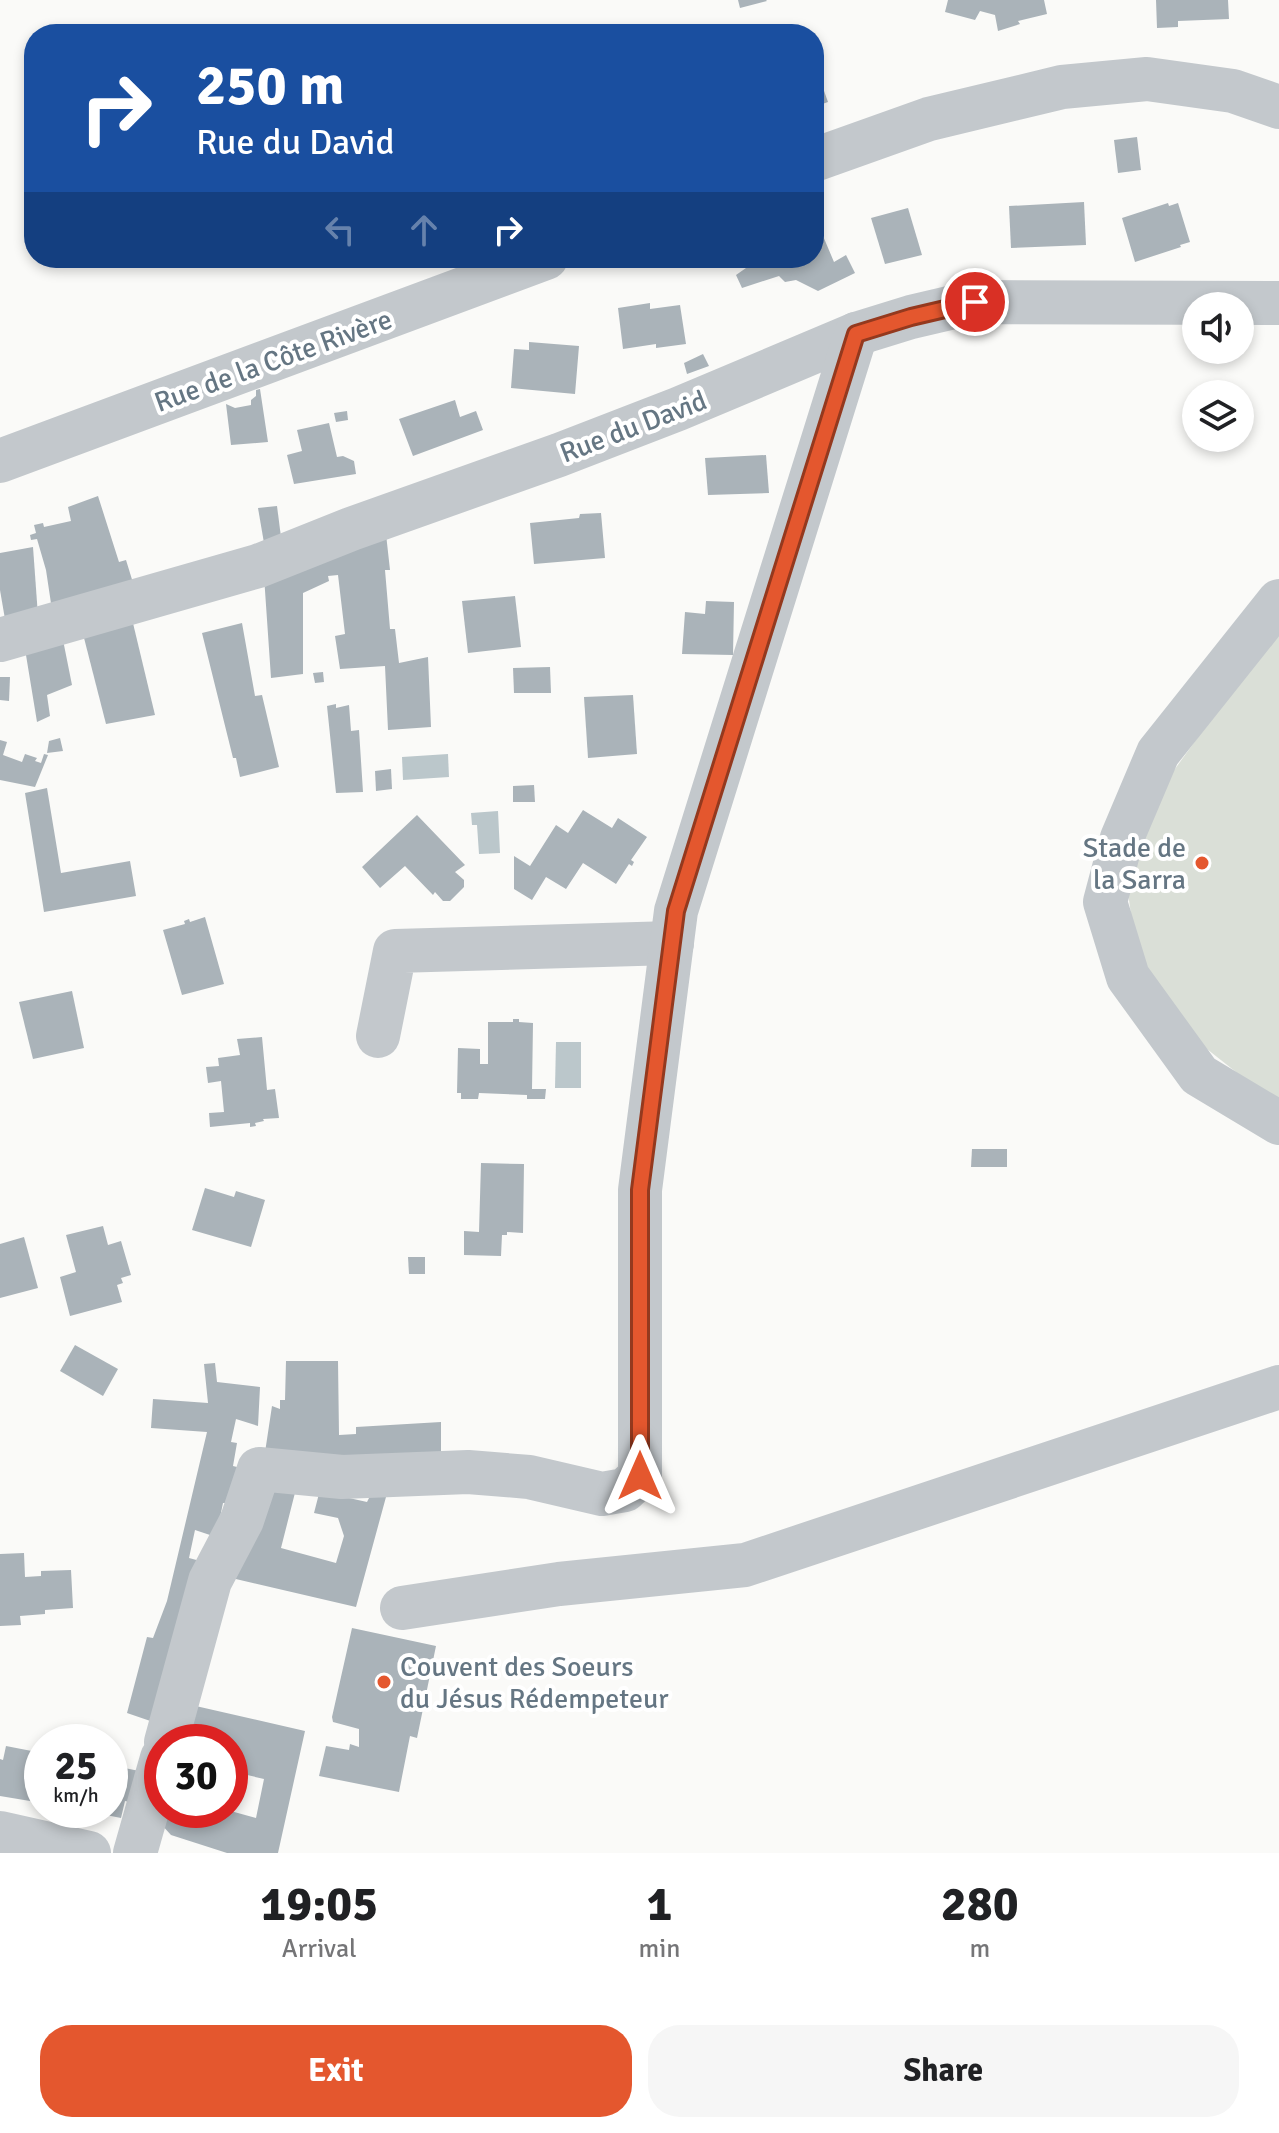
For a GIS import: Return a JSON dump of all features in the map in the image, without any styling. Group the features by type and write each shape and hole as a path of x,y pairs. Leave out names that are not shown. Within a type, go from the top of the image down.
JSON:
{"street":[{"path":"824,156 929,119 1062,87 1147,79 1233,91 1279,107"},
{"name":"Rue de la Côte Rivère","path":"0,461 519,268"},
{"name":"Rue du David","path":"0,640 258,566 678,409 856,334 911,317 975,302 1279,303"},
{"path":"171,1724 210,1581 242,1520 259,1469 342,1477 468,1472 529,1477 602,1494 625,1490 640,1476 640,1190 676,911 856,334"},
{"path":"1279,601 1158,753 1122,838 1105,902 1128,977 1199,1075 1279,1123"},
{"path":"378,1036 395,951 672,943"},
{"path":"402,1608 559,1584 745,1565 1279,1387"},
{"path":"135,1853 144,1821"},
{"path":"0,1833 89,1853"}],"shaded area":[{"name":"Stade de la Sarra","path":"1279,625 1279,1106 1188,1034 1157,994 1135,943 1125,871 1154,798"},
{"path":"448,754 449,777 403,780 402,757"},
{"path":"498,811 500,853 479,854 477,825 472,825 471,813"},
{"path":"556,1042 581,1042 581,1088 555,1088"}],"building":[{"path":"738,0 766,0 767,1 740,8"},
{"path":"948,0 1044,0 1047,14 1018,21 1020,24 998,31 995,15 980,11 975,20 945,12"},
{"path":"1156,0 1228,0 1229,19 1178,21 1178,27 1157,28"},
{"path":"1137,137 1141,170 1118,173 1114,140"},
{"path":"1084,202 1086,245 1011,248 1009,206"},
{"path":"1168,203 1169,206 1178,203 1190,242 1135,262 1122,218"},
{"path":"908,208 922,255 885,264 871,218"},
{"path":"824,238 834,262 846,255 855,273 818,291 796,280 785,282 779,276 742,288 736,275 746,268 824,268"},
{"path":"650,303 650,309 680,305 686,344 623,349 618,308"},
{"path":"529,342 579,346 575,394 511,388 514,349 529,350"},
{"path":"703,354 709,366 687,374 684,363"},
{"path":"260,389 268,442 231,445 226,404 235,408 251,405 256,390"},
{"path":"455,400 460,417 476,411 483,430 413,456 399,419"},
{"path":"347,411 348,420 336,422 334,413"},
{"path":"329,423 337,457 354,461 356,474 294,484 287,455 302,451 297,430"},
{"path":"766,455 769,493 708,495 705,458"},
{"path":"98,496 119,562 126,560 134,586 52,610 37,539 31,540 30,535 36,533 34,525 43,523 44,527 71,521 68,507"},
{"path":"277,506 281,537 264,543 258,508"},
{"path":"601,513 605,558 534,564 530,523"},
{"path":"386,534 390,570 385,570 390,629 395,629 399,663 428,657 431,727 388,730 385,666 340,669 335,636 345,634 338,575 328,576 329,581 303,593 303,674 271,678 264,576"},
{"path":"33,547 38,616 6,625 0,590 0,553"},
{"path":"515,596 521,647 468,653 462,601"},
{"path":"706,601 734,602 733,655 682,654 685,612 705,614"},
{"path":"132,619 155,715 106,724 83,634"},
{"path":"242,623 255,696 262,695 279,767 240,777 202,633"},
{"path":"63,640 72,685 47,695 50,716 37,722 25,649"},
{"path":"550,667 551,693 514,693 513,668"},
{"path":"323,672 324,682 315,683 313,673"},
{"path":"0,677 10,677 9,701 0,700"},
{"path":"633,695 637,754 588,758 584,697"},
{"path":"336,704 336,708 349,705 351,731 359,730 363,792 336,793 327,706"},
{"path":"60,738 63,751 47,753 49,741"},
{"path":"0,740 7,742 3,755 22,762 25,754 41,763 44,754 48,755 35,787 0,780"},
{"path":"391,769 392,789 376,791 375,771"},
{"path":"534,785 535,802 513,802 513,786"},
{"path":"47,788 61,873 130,861 136,896 44,912 25,793"},
{"path":"583,810 612,828 618,818 647,837 631,860 634,862 632,866 629,864 616,884 583,863 566,889 546,877 532,900 514,889 514,856 530,866 556,825 568,833"},
{"path":"417,815 465,865 455,872 464,880 464,887 450,901 443,901 435,892 433,895 405,866 380,888 362,867"},
{"path":"205,917 224,984 182,995 163,930 185,924 184,921 189,919 190,922"},
{"path":"72,991 84,1048 33,1059 19,1002"},
{"path":"513,1019 533,1023 532,1089 546,1089 545,1099 479,1093 478,1099 461,1099 461,1093 457,1093 458,1048 480,1049 480,1064 488,1064 488,1022 513,1022"},
{"path":"262,1037 267,1090 275,1089 279,1118 263,1119 250,1127 250,1123 210,1127 209,1113 224,1112 221,1081 208,1083 206,1067 219,1066 218,1058 240,1055 237,1039"},
{"path":"972,1149 1007,1149 1007,1167 971,1167"},
{"path":"481,1163 524,1164 523,1233 507,1232 507,1235 502,1235 501,1256 464,1255 464,1231 479,1232"},
{"path":"205,1188 234,1197 236,1191 265,1200 251,1247 192,1230"},
{"path":"103,1226 108,1245 121,1241 131,1275 121,1278 123,1283 117,1285 122,1302 70,1316 60,1277 76,1272 66,1235"},
{"path":"24,1237 38,1288 0,1298 0,1244"},
{"path":"408,1257 425,1257 425,1274 409,1274"},
{"path":"75,1345 118,1369 103,1396 60,1371"},
{"path":"286,1361 338,1361 339,1435 356,1434 356,1427 441,1422 441,1463 264,1459 272,1406 280,1409 280,1400 285,1400"},
{"path":"215,1363 217,1382 260,1387 258,1426 236,1419 231,1442 237,1443 233,1466 241,1468 235,1503 223,1503 216,1537 195,1530 189,1558 204,1562 162,1724 159,1724 127,1713 147,1637 153,1638 167,1601 207,1432 151,1428 153,1399 208,1403 204,1364"},
{"path":"272,1472 299,1477 281,1548 336,1563 344,1536 338,1518 314,1513 322,1482 349,1498 367,1502 371,1494 386,1497 356,1607 223,1576"},
{"path":"24,1553 25,1577 41,1576 41,1571 71,1570 73,1608 20,1616 21,1625 0,1626 0,1554"},
{"name":"Couvent des Soeurs du Jésus Rédempeteur","path":"352,1628 436,1646 417,1738 410,1736 399,1792 319,1776 326,1746 349,1750 350,1744 359,1747 359,1729 333,1722 332,1717"},
{"path":"187,1704 305,1731 278,1853 227,1853 171,1835 165,1828 248,1828 248,1816 256,1818 264,1779 248,1775 248,1724 181,1724"},
{"path":"6,1746 24,1750 24,1800 0,1796 0,1759 3,1760"},
{"path":"128,1769 144,1772 144,1786 137,1804 128,1802"}],"place":[{"name":"Stade de la Sarra","path":"1202,863"},
{"name":"Couvent des Soeurs du Jésus Rédempeteur","path":"384,1682"}],"route":[{"path":"640,1476 640,1190 676,911 856,334 975,302"}]}
